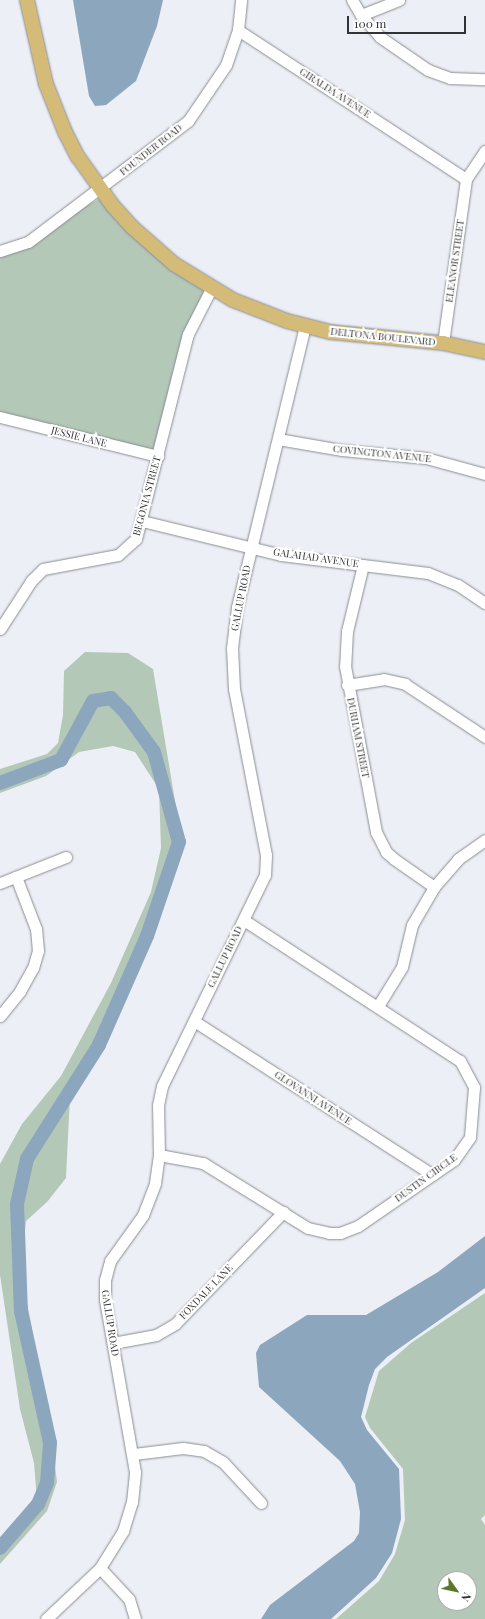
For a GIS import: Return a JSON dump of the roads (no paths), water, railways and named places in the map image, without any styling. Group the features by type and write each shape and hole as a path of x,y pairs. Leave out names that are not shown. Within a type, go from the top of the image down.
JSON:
{"main road":[{"name":"DELTONA BOULEVARD","path":"27,0 38,58 54,108 78,157 99,189 154,247 211,288 257,311 305,326 359,336 443,343 485,352"}],"street":[{"name":"FOUNDER ROAD","path":"0,251 28,242 188,121 226,65 238,30 241,0"},
{"path":"352,0 361,15 380,37 428,70 450,78 485,79"},
{"path":"361,15 399,0"},
{"name":"GIRALDA AVENUE","path":"238,30 466,179"},
{"name":"ELEANOR STREET","path":"443,343 466,179 485,151"},
{"name":"BEGONIA STREET","path":"0,629 36,574 51,566 118,554 136,539 142,522 188,334 211,288"},
{"name":"GALLUP ROAD","path":"46,1619 100,1568 116,1544 129,1514 134,1487 134,1454 104,1291 106,1271 147,1205 155,1183 159,1155 159,1096 262,883 266,864 232,669 237,607 305,326"},
{"name":"JESSIE LANE","path":"0,417 158,456"},
{"name":"COVINGTON AVENUE","path":"278,439 342,450 426,458 485,474"},
{"name":"GALAHAD AVENUE","path":"142,522 251,548 317,560 428,573 458,585 485,603"},
{"name":"DURHAM STREET","path":"363,565 347,631 345,666 347,685 380,842 394,859 434,887"},
{"path":"347,685 384,679 404,684 485,737"},
{"path":"378,1006 402,967 412,925 434,887 458,858 485,840"},
{"path":"0,882 66,857"},
{"path":"0,1016 20,991 33,968 38,951 36,929 16,876"},
{"name":"DUSTIN CIRCLE","path":"159,1155 203,1163 318,1232 340,1233 358,1226 433,1175 460,1154 470,1137 475,1098 471,1077 454,1055 244,920"},
{"name":"GLOVANNI AVENUE","path":"194,1021 433,1175"},
{"name":"FOXDALE LANE","path":"113,1343 156,1335 175,1324 283,1212"},
{"path":"134,1454 183,1448 204,1451 223,1462 261,1503"},
{"path":"100,1568 129,1599 135,1619"}],"water":[{"path":"73,0 163,0 157,26 136,81 106,105 95,106 89,96"},
{"path":"485,1236 485,1288 387,1357 375,1369 369,1385 361,1417 367,1430 399,1469 401,1519 392,1553 376,1578 331,1619 261,1619 270,1605 354,1541 359,1533 360,1512 355,1484 340,1461 259,1387 256,1353 260,1345 307,1315 366,1315 438,1272"}],"waterway":[{"path":"0,783 61,760 93,701 111,698 125,712 154,752 179,842 147,936 99,1045 27,1159 17,1204 21,1311 50,1443 47,1483 38,1504 0,1548"}]}
